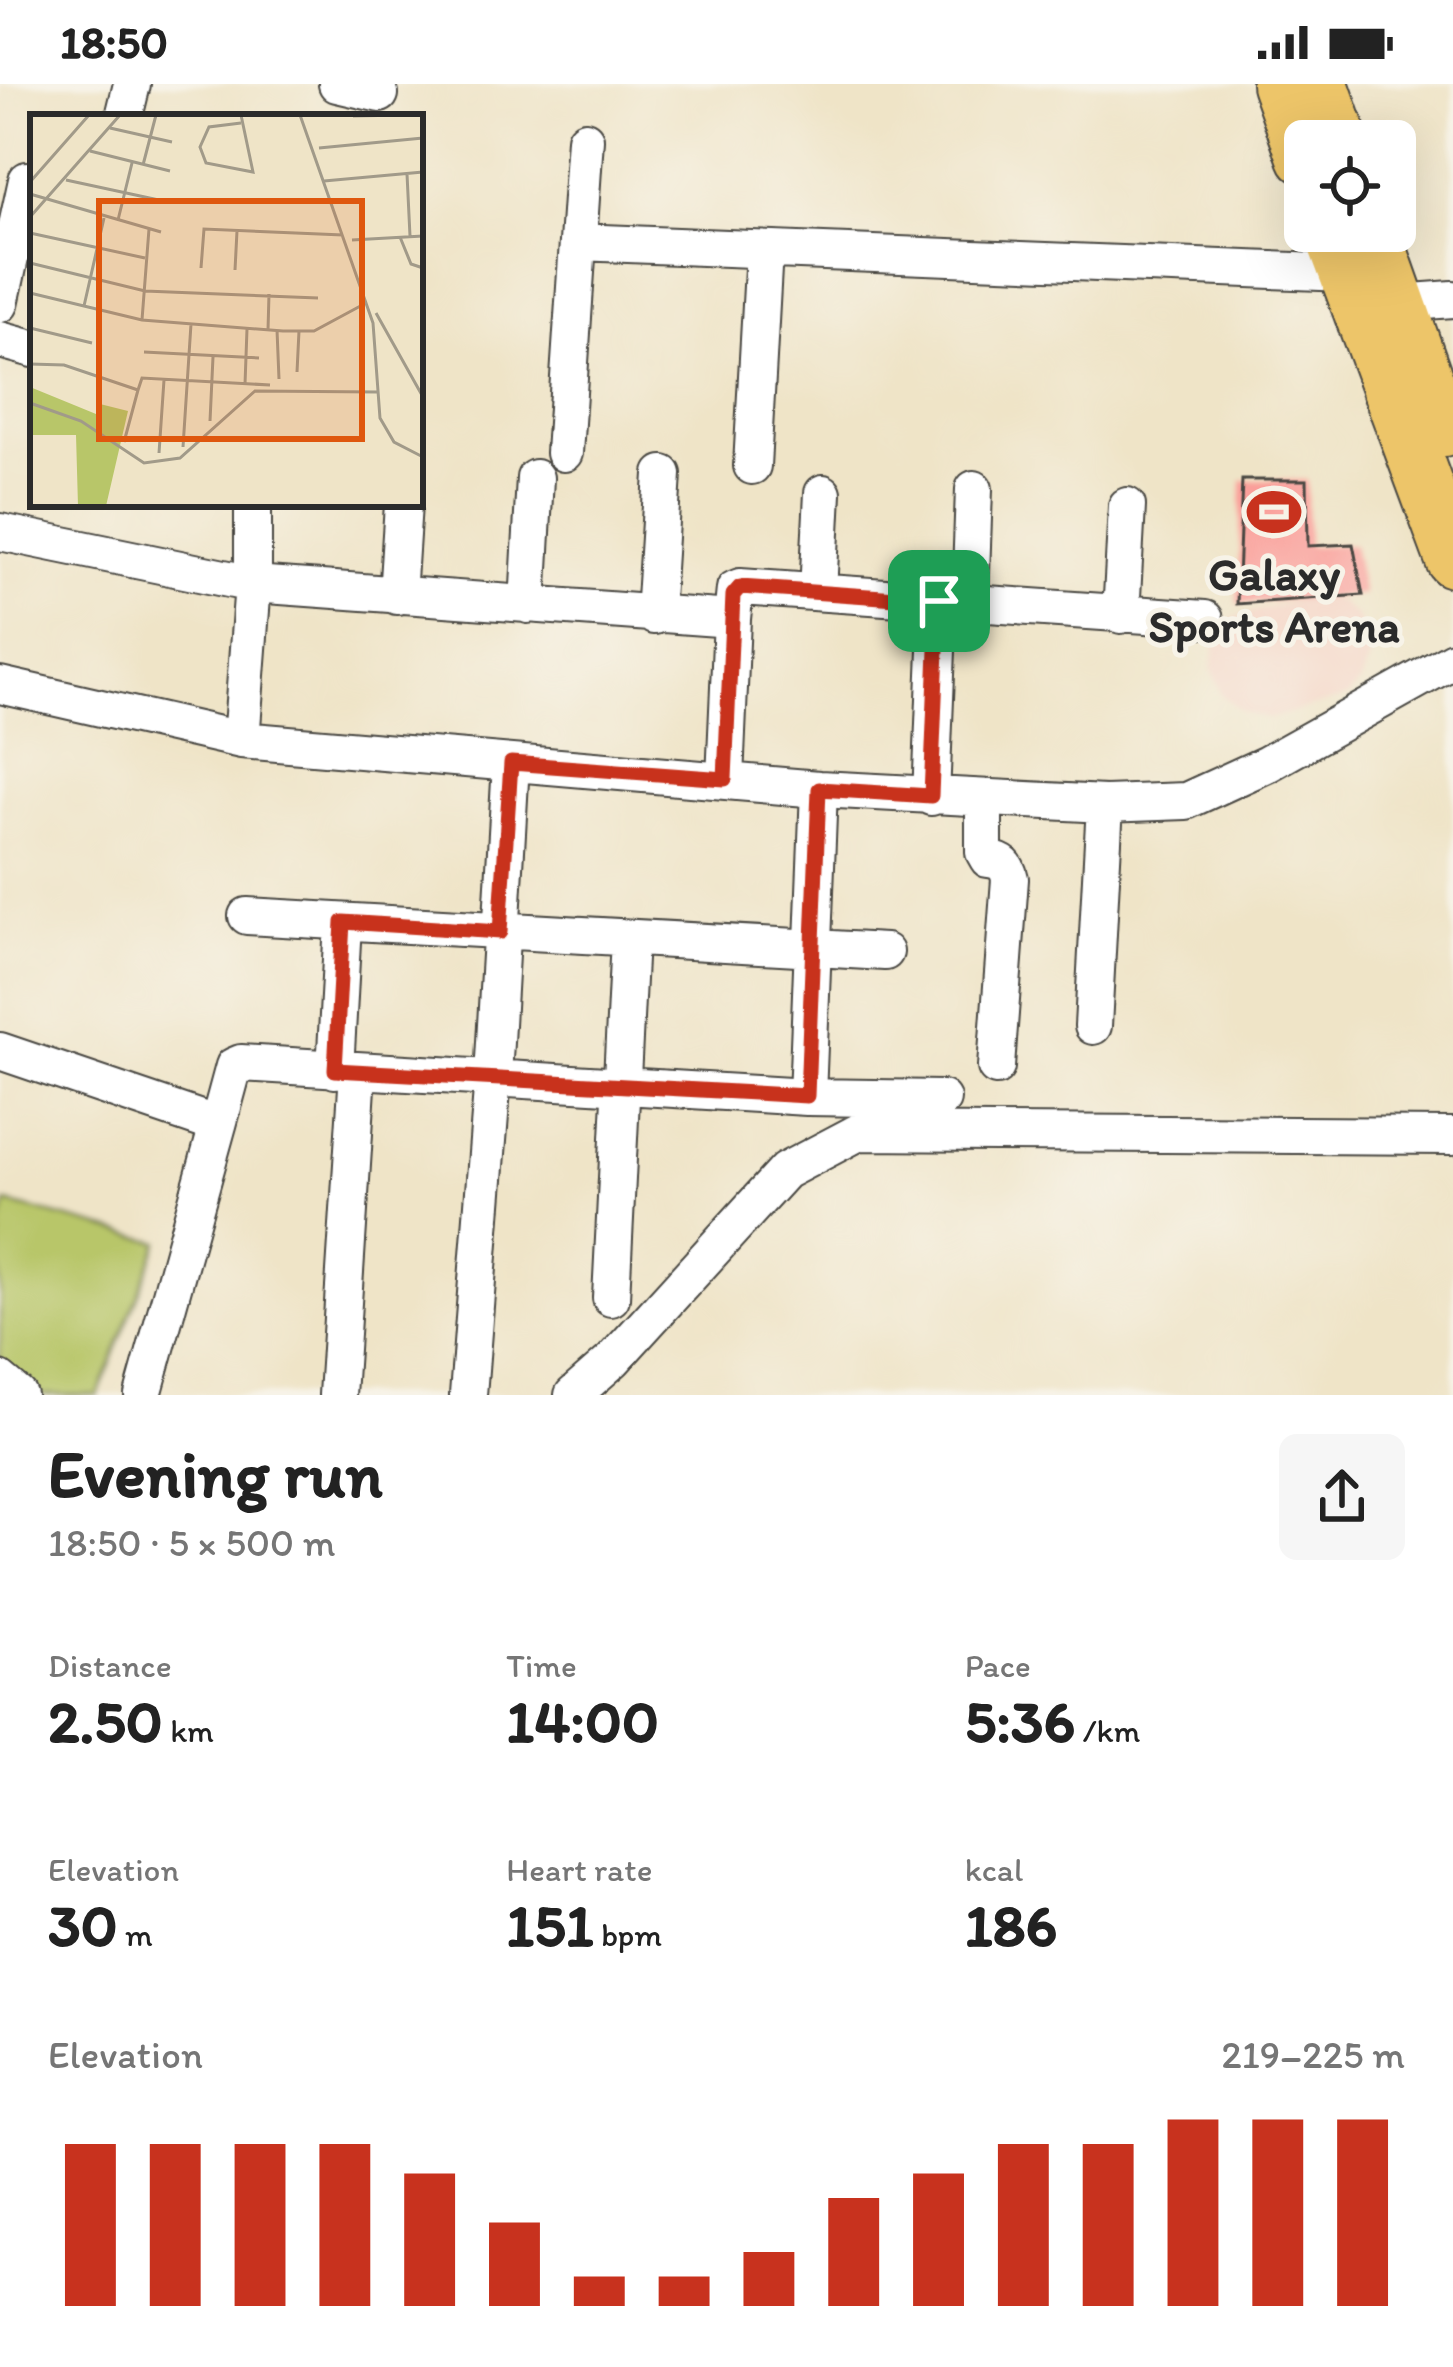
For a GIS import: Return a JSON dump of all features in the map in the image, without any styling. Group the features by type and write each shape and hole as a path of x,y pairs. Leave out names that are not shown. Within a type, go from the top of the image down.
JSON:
{"highway":[{"path":"1279,84 1292,120"},
{"path":"1322,84 1334,120"},
{"path":"1352,252 1453,560"},
{"path":"1356,252 1398,303 1453,466"}],"street":[{"path":"125,114 132,84"},
{"path":"337,84 380,94"},
{"path":"564,453 585,139"},
{"path":"0,304 20,178"},
{"path":"578,242 764,250 1284,246"},
{"path":"752,466 764,250"},
{"path":"1398,303 1453,299"},
{"path":"0,340 30,348"},
{"path":"654,616 663,474"},
{"path":"528,605 535,478"},
{"path":"931,796 974,488"},
{"path":"818,592 823,493"},
{"path":"1121,615 1127,506"},
{"path":"241,740 254,507"},
{"path":"398,596 403,507"},
{"path":"0,532 253,584 732,619"},
{"path":"725,779 733,595 740,587 1205,619"},
{"path":"0,685 241,740 819,789 1105,804 1186,801 1268,764 1453,660"},
{"path":"468,1395 511,763"},
{"path":"807,1096 819,789"},
{"path":"984,800 984,852 988,859 1000,860 1010,880 995,1067"},
{"path":"1093,1026 1105,804"},
{"path":"248,916 885,952"},
{"path":"337,1395 347,1071 343,922"},
{"path":"611,1298 629,939"},
{"path":"0,1051 218,1125"},
{"path":"143,1395 237,1064 942,1100"},
{"path":"573,1395 613,1360 785,1171 859,1132 1453,1136"},
{"path":"0,1380 18,1395"}],"shaded area":[{"path":"1320,594 1357,617 1367,637 1369,659 1362,680 1348,697 1268,719 1242,712 1221,694 1212,668 1216,640 1232,618"}],"green space":[{"path":"7,1203 159,1242 98,1395 0,1395 0,1226"}],"building":[{"name":"Galaxy Sports Arena","path":"1242,480 1307,480 1308,546 1353,544 1363,595 1237,604"}],"place":[{"name":"Galaxy Sports Arena","path":"1274,512"}],"route":[{"path":"735,589 939,601 931,796 819,789 807,1096 335,1070 343,922 500,932 511,763 725,779 735,589"}]}
